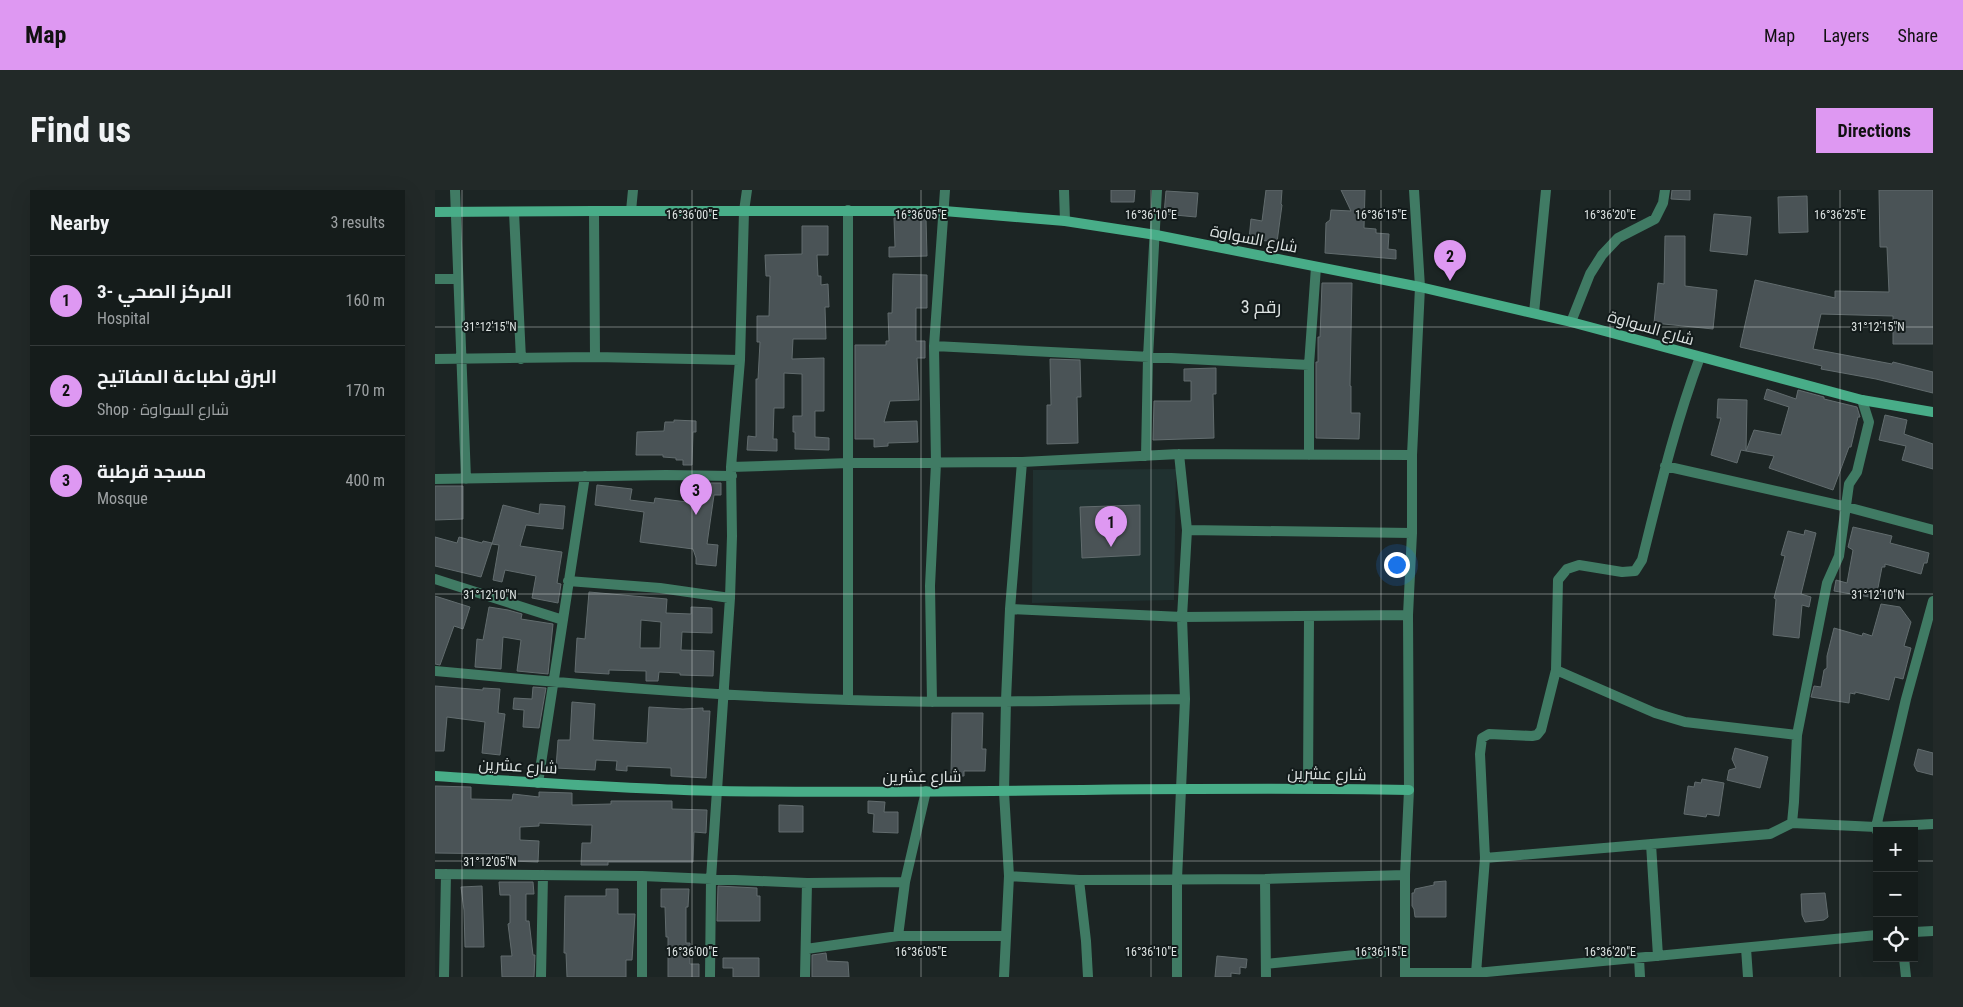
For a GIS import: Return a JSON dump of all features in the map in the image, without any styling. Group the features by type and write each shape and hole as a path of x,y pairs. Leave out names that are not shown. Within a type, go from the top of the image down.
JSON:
{"street":[{"path":"455,190 467,480"},
{"path":"631,211 633,190"},
{"path":"710,977 711,879 730,598 732,536 731,471 740,360 744,212 747,190"},
{"path":"932,702 931,586 936,463 934,346 945,190"},
{"path":"1064,190 1065,222"},
{"path":"1146,456 1148,357 1157,190"},
{"path":"1414,190 1420,287 1412,455 1412,533 1408,616 1409,790 1405,875 1405,975 1476,974 1873,935"},
{"path":"1534,313 1546,190"},
{"path":"1571,322 1590,274 1602,255 1618,238 1655,219 1663,203 1665,190"},
{"path":"594,210 595,358"},
{"name":"شارع السواوة","path":"435,212 594,210 744,212 944,211 1065,222 1156,235 1420,287 1571,322 1862,400 1933,412"},
{"path":"848,700 849,210"},
{"path":"514,212 521,359"},
{"path":"1309,455 1309,365 1316,267"},
{"path":"435,279 458,279"},
{"path":"934,346 1309,365"},
{"path":"1476,974 1485,858 1480,754 1482,738 1489,734 1532,736 1541,730 1556,670 1558,580 1567,568 1579,565 1622,572 1635,571 1641,560 1665,466 1685,398 1700,357"},
{"path":"435,359 595,358 740,360"},
{"path":"1792,823 1795,802 1797,734 1827,583 1839,556 1849,484 1857,472 1869,422 1862,400"},
{"path":"435,479 467,480 731,471 849,463 1022,462 1179,454 1412,455"},
{"path":"1177,977 1177,879 1185,699 1182,617 1187,530 1179,454"},
{"path":"1003,977 1009,876 1004,792 1009,609 1022,462"},
{"path":"1665,466 1847,507 1933,530"},
{"path":"538,783 585,476"},
{"path":"1187,530 1412,533"},
{"path":"435,580 563,620"},
{"path":"568,581 660,588 730,598"},
{"path":"1876,827 1906,699 1933,601"},
{"path":"1009,609 1182,617 1408,616"},
{"path":"1308,788 1309,617"},
{"path":"435,670 553,682 848,700 932,702 1185,699"},
{"path":"1556,670 1655,713 1685,722 1797,734"},
{"name":"شارع عشرين","path":"435,776 538,783 717,791 1004,792 1182,788 1409,790"},
{"path":"898,936 905,882 925,791"},
{"path":"1485,858 1771,834 1792,823 1873,829"},
{"path":"1899,827 1933,824"},
{"path":"1651,844 1658,956"},
{"path":"435,874 642,876 807,884 905,882"},
{"path":"444,977 446,874"},
{"path":"541,977 543,875"},
{"path":"1009,876 1079,880 1265,879 1405,875"},
{"path":"642,876 642,977"},
{"path":"1265,879 1266,977"},
{"path":"1079,880 1088,977"},
{"path":"805,977 807,884"},
{"path":"1918,932 1933,931"},
{"path":"806,949 898,936 1005,936"},
{"path":"1746,948 1748,977"},
{"path":"1266,964 1405,950"},
{"path":"1639,958 1640,977"},
{"path":"1905,962 1906,977"}],"shaded area":[{"path":"1176,469 1174,600 1032,603 1033,470"}],"building":[{"path":"1111,190 1135,190 1134,202 1111,202"},
{"path":"1266,190 1282,190 1277,242 1249,239 1251,219 1262,221"},
{"path":"1341,190 1365,190 1364,228 1376,229 1376,233 1389,234 1388,249 1396,250 1396,259 1325,253 1326,223 1330,220 1331,210 1351,211"},
{"path":"1672,190 1690,190 1690,200 1671,199"},
{"path":"1879,190 1933,190 1933,344 1893,344 1893,316 1821,314 1813,349 1892,364 1893,362 1933,372 1933,393 1876,379 1821,369 1822,366 1740,347 1755,280 1835,298 1835,291 1889,292 1887,247 1880,247"},
{"path":"1166,191 1198,193 1196,217 1164,214"},
{"path":"1807,196 1808,232 1779,233 1778,197"},
{"path":"1714,214 1751,217 1747,255 1710,251"},
{"path":"894,218 926,218 927,256 889,257 889,247 895,247"},
{"path":"802,226 828,226 828,255 817,255 818,276 821,276 821,285 828,284 829,307 825,307 826,339 793,339 792,359 824,358 824,411 815,411 815,437 829,438 829,450 795,449 793,416 802,416 802,374 784,373 784,408 774,408 773,439 777,439 777,451 747,450 748,436 756,437 756,379 758,379 760,342 757,342 757,316 769,316 770,276 766,276 765,255 802,254"},
{"path":"1665,236 1685,236 1685,286 1717,290 1713,329 1654,323 1658,283 1664,284"},
{"path":"893,274 927,275 927,308 916,308 916,341 925,341 925,358 917,358 919,400 890,401 884,422 917,421 918,442 888,443 888,446 874,447 874,439 855,439 855,345 886,345 886,341 889,341 888,313 892,313"},
{"path":"1322,283 1352,283 1351,413 1360,413 1359,439 1316,438 1316,362 1318,362 1318,337 1320,337"},
{"path":"1050,359 1080,360 1081,397 1077,397 1078,443 1047,444 1047,405 1051,405"},
{"path":"1216,368 1216,394 1213,394 1214,438 1153,440 1154,401 1191,401 1191,381 1184,381 1184,369"},
{"path":"1767,389 1796,399 1798,390 1857,407 1860,417 1858,417 1851,447 1849,447 1833,490 1769,468 1774,456 1746,451 1754,430 1781,435 1789,407 1764,399"},
{"path":"1718,399 1747,400 1746,451 1741,450 1737,463 1711,455 1721,418 1717,418"},
{"path":"1885,415 1907,420 1904,434 1933,444 1933,469 1902,460 1906,446 1879,440"},
{"path":"674,420 696,421 696,432 693,432 692,465 683,465 683,460 663,457 663,455 636,455 637,432 664,431 665,422 674,422"},
{"path":"703,483 721,483 721,495 714,495 707,544 718,545 716,566 696,564 693,549 640,542 644,512 595,505 597,485 632,489 630,500 654,503 655,498 703,504"},
{"path":"435,486 463,486 463,519 435,520"},
{"path":"540,504 565,506 563,529 526,525 520,546 562,552 557,583 561,584 558,603 532,598 536,576 505,570 502,582 493,580 499,545 492,544 503,505 539,514"},
{"path":"1140,505 1140,555 1082,558 1080,507"},
{"path":"1853,527 1892,536 1890,543 1929,553 1927,563 1924,563 1921,574 1885,564 1885,567 1882,567 1876,598 1834,591 1836,580 1847,583 1853,550 1848,547"},
{"path":"1805,530 1816,533 1801,594 1811,597 1809,607 1802,605 1799,638 1773,635 1776,599 1774,598 1785,556 1781,555 1788,531 1804,535"},
{"path":"435,537 457,543 459,537 482,543 483,541 492,543 481,577 435,566"},
{"path":"589,592 667,599 666,613 691,614 691,607 712,608 712,633 682,632 681,650 714,651 713,676 659,672 658,681 646,681 646,671 609,670 609,674 575,672 577,638 585,639","holes":["641,620 661,622 660,648 640,648"]},
{"path":"435,596 470,607 463,629 454,626 440,665 435,664"},
{"path":"1881,604 1900,607 1911,622 1904,646 1911,648 1903,679 1895,677 1889,700 1855,692 1855,694 1850,693 1849,703 1811,697 1814,686 1821,687 1824,670 1827,668 1827,656 1834,628 1862,636 1863,633 1872,636"},
{"path":"489,607 522,614 521,619 553,624 548,674 517,671 521,640 503,637 501,669 475,667 477,639 483,640"},
{"path":"435,686 483,690 483,688 500,689 498,713 505,714 500,755 482,753 485,722 447,717 444,751 435,751"},
{"path":"533,687 546,688 539,728 523,727 524,710 513,709 514,698 532,699"},
{"path":"572,702 595,704 593,740 647,743 649,707 703,708 703,711 710,711 706,778 671,776 671,768 627,766 627,771 616,770 617,761 596,760 595,770 556,768 558,740 570,740"},
{"path":"952,713 983,713 982,749 986,749 985,771 964,771 964,776 951,776"},
{"path":"1735,748 1768,757 1760,788 1727,780 1729,770 1736,768 1732,759"},
{"path":"1918,749 1933,753 1933,775 1917,771 1914,765"},
{"path":"1702,779 1724,783 1719,816 1707,814 1706,817 1684,814 1688,786 1694,787 1695,782 1701,783"},
{"path":"435,786 471,787 471,799 512,800 513,794 539,797 539,792 572,793 572,805 611,804 611,801 672,801 672,809 707,810 706,833 694,832 693,862 608,862 608,865 581,865 582,843 591,843 592,825 539,823 539,826 520,827 520,840 539,841 538,862 509,861 510,854 435,853"},
{"path":"868,801 885,802 884,812 898,812 898,833 873,832 874,814 868,813"},
{"path":"779,805 803,806 803,832 779,832"},
{"path":"1446,881 1446,917 1415,917 1412,906 1412,893 1414,893 1415,889 1434,885 1434,882"},
{"path":"499,882 533,882 534,894 526,894 526,921 529,921 533,955 535,955 534,977 502,977 501,956 512,956 508,924 510,923 510,895 500,895"},
{"path":"482,886 484,947 465,947 461,887"},
{"path":"718,886 757,888 757,896 760,896 760,921 717,921"},
{"path":"606,889 618,889 618,914 635,914 632,960 626,960 626,977 567,977 566,953 564,953 565,896 606,896"},
{"path":"661,889 689,889 688,907 686,907 686,943 690,943 690,964 699,964 699,977 668,977 668,937 666,937 665,907 661,907"},
{"path":"1825,893 1828,917 1824,920 1805,922 1802,915 1801,894"},
{"path":"826,953 827,961 848,962 849,977 812,977 812,955"},
{"path":"1217,956 1247,959 1246,968 1240,967 1240,974 1231,973 1231,977 1215,977"},
{"path":"723,958 759,958 759,977 733,977 733,968 723,968"}],"place":[{"name":"البرق لطباعة المفاتيح","path":"1450,281"},
{"name":"مسجد قرطبة","path":"696,515"},
{"name":"المركز الصحي -3","path":"1111,547"}],"district":[{"name":"رقم 3","path":"1261,306"}]}
